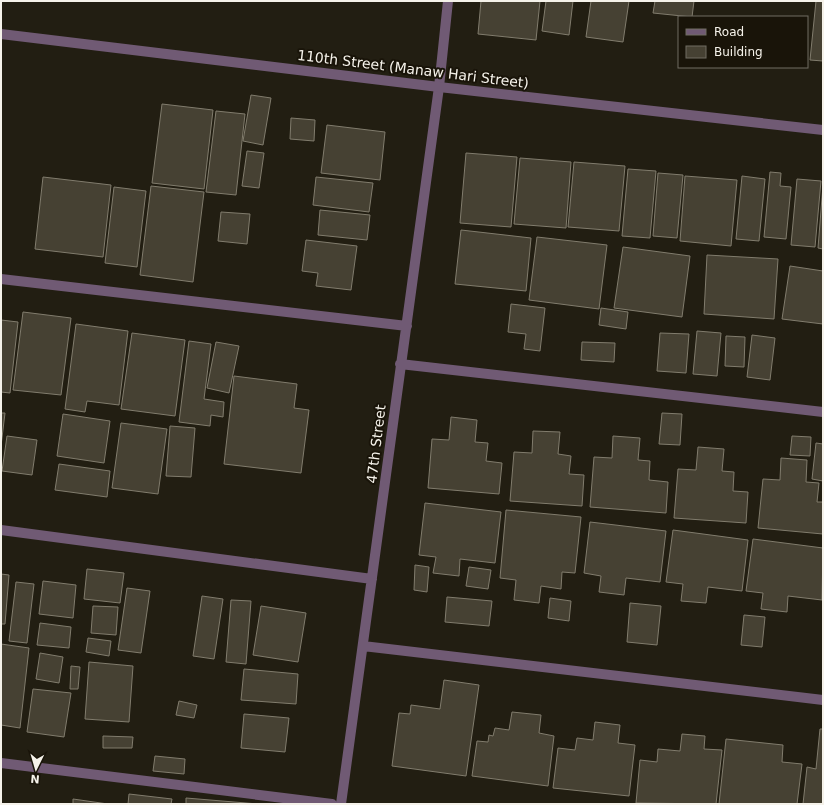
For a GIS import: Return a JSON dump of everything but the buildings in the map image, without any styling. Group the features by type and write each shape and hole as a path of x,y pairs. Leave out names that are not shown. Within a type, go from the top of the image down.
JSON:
{"street":[{"name":"47th Street","path":"341,804 439,87 448,1"},
{"name":"110th Street (Manaw Hari Street)","path":"1,34 439,87 823,130"},
{"path":"1,279 407,326"},
{"path":"400,364 823,412"},
{"path":"1,530 372,579"},
{"path":"363,646 823,700"},
{"path":"1,763 332,804"}]}
